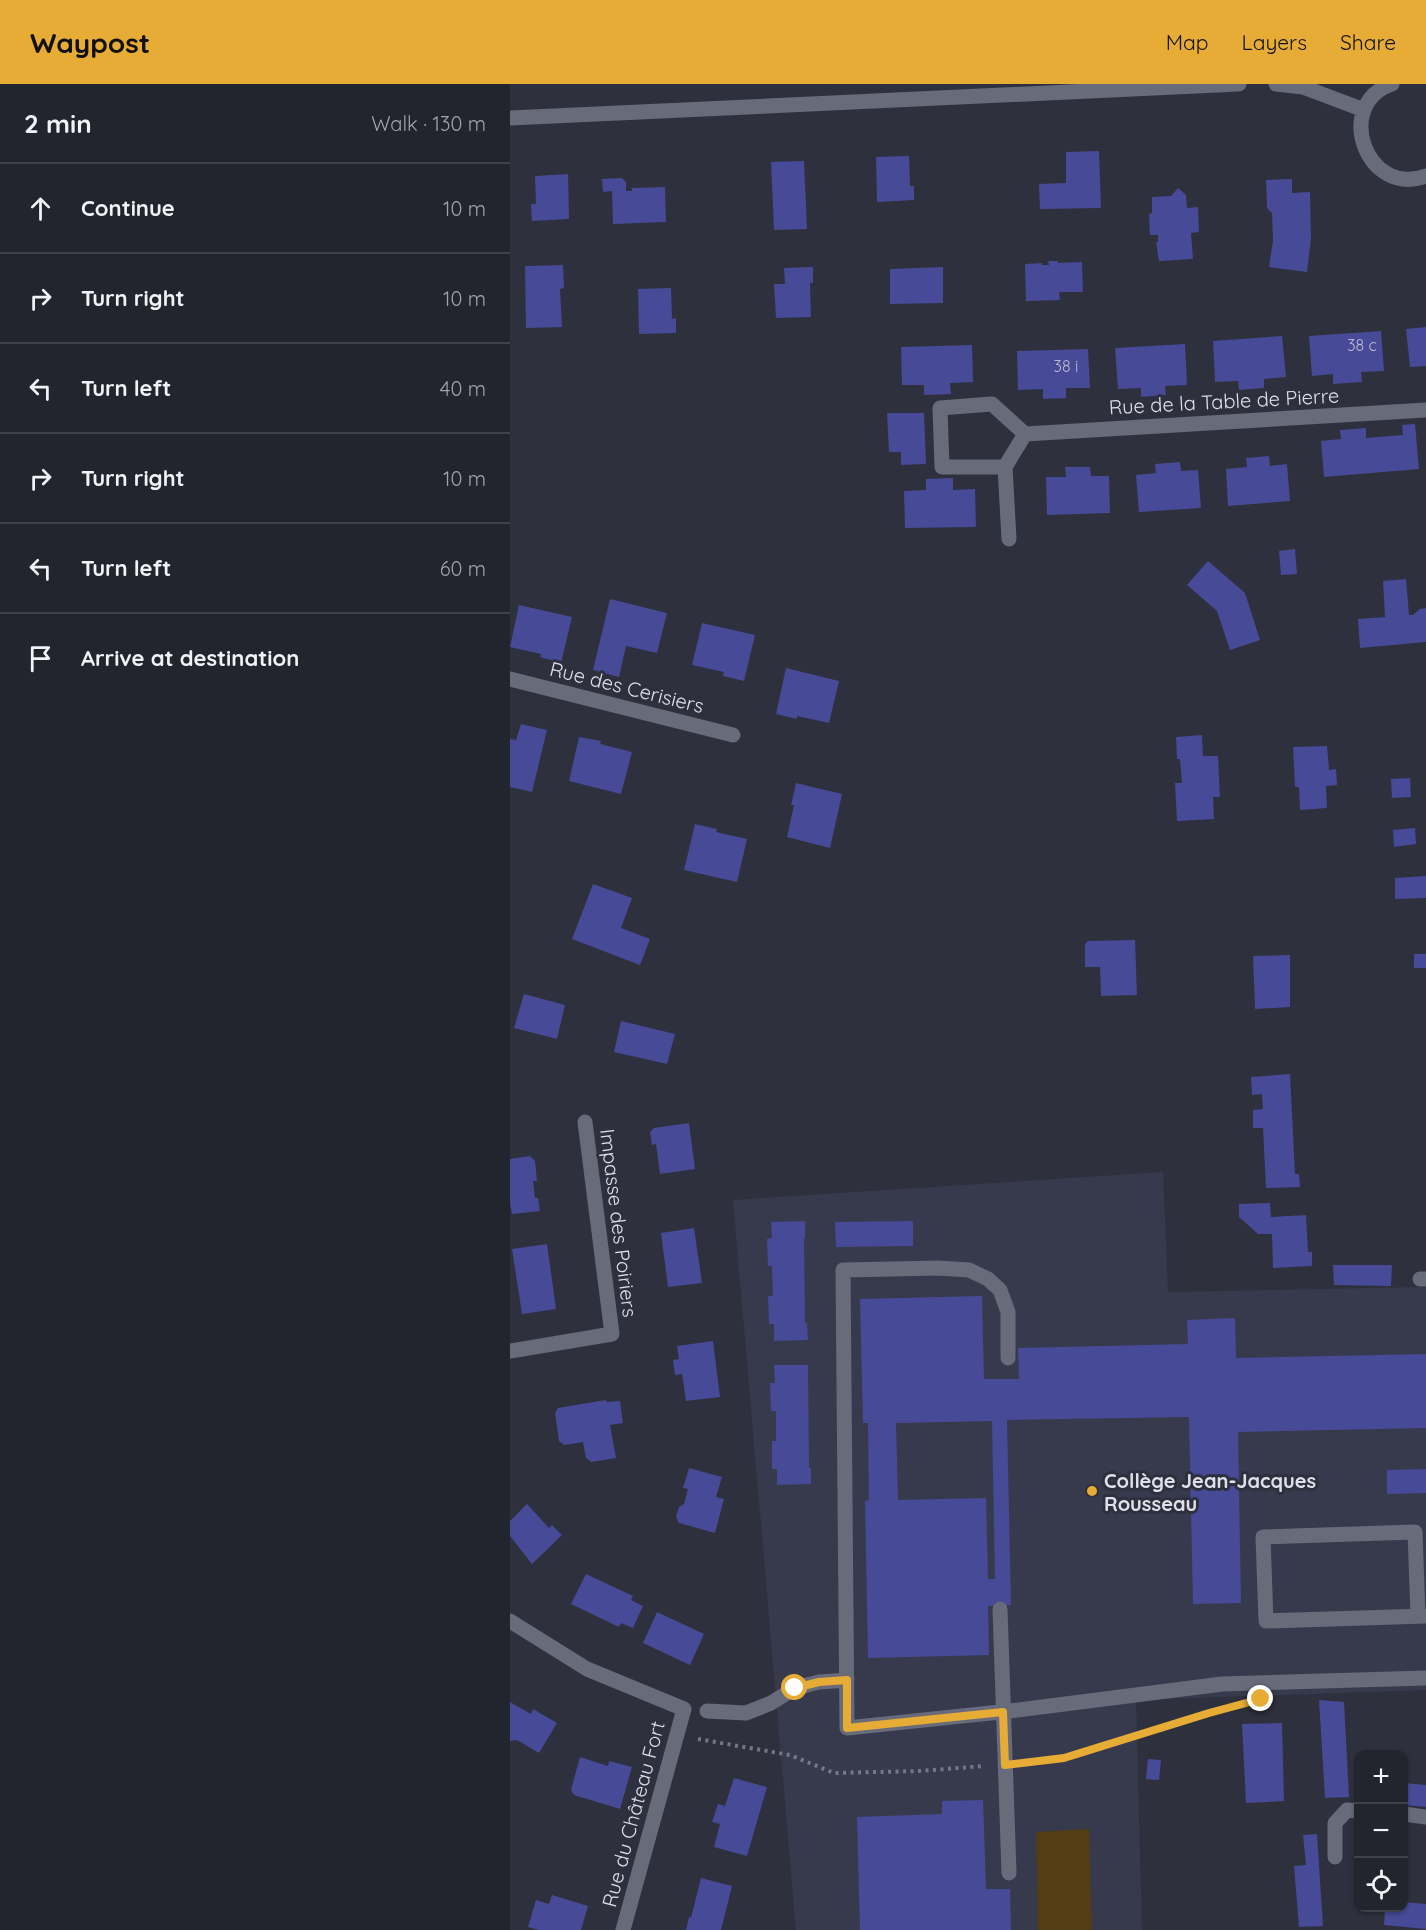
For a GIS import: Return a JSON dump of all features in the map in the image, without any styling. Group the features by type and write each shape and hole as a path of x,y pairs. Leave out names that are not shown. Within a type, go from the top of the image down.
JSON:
{"street":[{"path":"510,118 1239,84"},
{"path":"1276,84 1303,87 1364,110"},
{"path":"1392,84 1373,96 1364,110 1360,125 1361,141 1368,156 1378,168 1391,176 1407,179 1426,176"},
{"path":"1005,467 942,467 940,408 992,404 1025,434 1005,467 1009,539"},
{"name":"Rue de la Table de Pierre","path":"1025,434 1426,410"},
{"name":"Rue des Cerisiers","path":"510,679 733,735"},
{"name":"Impasse des Poiriers","path":"510,1351 612,1335 585,1122"},
{"path":"1008,1358 1008,1312 999,1290 988,1280 969,1270 938,1268 843,1270 847,1728 1003,1712 1222,1684 1426,1678"},
{"path":"1414,1532 1422,1616 1266,1621 1263,1537 1414,1532"},
{"path":"1000,1609 1009,1873"},
{"name":"Rue du Château Fort","path":"510,1620 587,1668 684,1709 623,1930"},
{"path":"707,1711 746,1713 771,1704 795,1688 819,1682 847,1680"},
{"path":"1335,1857 1335,1823 1347,1810 1354,1811"},
{"path":"1408,1815 1426,1817"}],"path":[{"path":"677,1735 790,1755 834,1773 919,1771 1064,1758 1230,1707"}],"shaded area":[{"name":"Collège Jean-Jacques Rousseau","path":"1163,1172 1168,1292 1426,1287 1426,1690 1136,1700 1142,1930 796,1930 733,1200"},
{"path":"1089,1829 1092,1930 1038,1930 1036,1832"}],"building":[{"path":"1099,151 1101,208 1040,209 1039,184 1066,183 1066,152"},
{"path":"909,156 910,186 914,186 914,200 877,202 876,157"},
{"path":"804,161 807,229 774,230 771,162"},
{"path":"568,174 569,219 532,221 531,204 536,204 535,176"},
{"path":"622,178 626,182 626,191 632,191 632,188 665,187 666,222 613,224 612,191 603,192 602,179"},
{"path":"1292,179 1292,193 1310,192 1311,239 1307,272 1269,267 1273,241 1272,213 1267,208 1266,180"},
{"path":"1178,188 1186,195 1187,208 1198,207 1199,232 1191,233 1193,259 1159,261 1156,242 1158,242 1158,235 1150,235 1149,214 1152,213 1152,197 1171,196"},
{"path":"1048,261 1082,262 1083,292 1059,292 1060,300 1026,301 1025,264 1049,265"},
{"path":"563,265 564,288 560,289 562,327 526,328 525,266"},
{"path":"813,267 813,283 810,283 811,317 776,318 774,284 785,284 784,268"},
{"path":"943,267 943,303 890,304 890,269"},
{"path":"671,288 672,319 676,318 676,333 639,334 638,289"},
{"path":"1426,327 1426,366 1410,367 1406,329"},
{"path":"1381,331 1384,371 1361,372 1362,382 1333,384 1333,374 1312,376 1309,336"},
{"path":"1282,336 1286,377 1264,379 1264,388 1239,390 1238,381 1215,382 1213,341"},
{"path":"1185,344 1187,385 1165,386 1166,395 1141,397 1141,388 1118,389 1115,348"},
{"path":"972,345 973,382 950,383 951,394 924,395 924,385 902,385 901,347"},
{"path":"1088,349 1090,388 1066,388 1066,398 1043,399 1043,389 1018,390 1017,351"},
{"path":"887,413 924,413 926,464 901,465 901,452 889,452"},
{"path":"1415,424 1419,469 1324,477 1321,441 1341,439 1340,430 1366,428 1366,438 1403,435 1402,425"},
{"path":"1269,456 1270,466 1287,464 1290,501 1228,506 1226,469 1247,467 1246,458"},
{"path":"1180,462 1181,471 1198,470 1201,508 1139,512 1136,475 1156,473 1155,464"},
{"path":"1065,467 1090,467 1091,476 1109,476 1110,513 1047,515 1046,477 1066,477"},
{"path":"953,478 953,490 975,489 976,527 905,528 904,491 926,490 926,479"},
{"path":"1295,549 1297,574 1281,575 1279,551"},
{"path":"1208,561 1245,593 1260,640 1230,650 1217,611 1187,585"},
{"path":"1406,579 1409,615 1426,608 1426,642 1360,648 1358,619 1385,617 1383,581"},
{"path":"610,599 667,613 657,653 626,646 619,677 593,670"},
{"path":"519,605 572,617 561,663 540,657 541,654 510,647"},
{"path":"702,623 755,635 744,681 723,676 724,672 692,665"},
{"path":"786,668 839,681 829,723 776,714"},
{"path":"521,724 547,730 532,792 510,787 510,739 516,740"},
{"path":"1202,735 1203,756 1218,756 1220,797 1213,797 1214,819 1177,821 1175,783 1182,783 1180,759 1177,759 1176,737"},
{"path":"579,737 601,741 600,744 632,752 621,794 569,781"},
{"path":"1327,746 1329,770 1336,769 1337,785 1326,786 1327,808 1300,810 1299,787 1295,787 1293,747"},
{"path":"1410,778 1411,797 1392,798 1391,779"},
{"path":"796,783 842,794 830,848 787,837"},
{"path":"695,824 717,829 716,832 747,839 737,882 684,870"},
{"path":"1415,828 1416,844 1394,847 1393,830"},
{"path":"1426,876 1426,898 1395,899 1395,878"},
{"path":"593,884 632,898 621,928 650,939 640,965 572,939"},
{"path":"1135,940 1137,995 1101,996 1100,967 1085,967 1085,944 1088,941"},
{"path":"1414,954 1426,954 1426,968 1414,968"},
{"path":"1290,955 1290,1007 1255,1009 1253,956"},
{"path":"524,994 565,1005 557,1039 514,1028"},
{"path":"621,1021 675,1034 667,1064 614,1052"},
{"path":"1290,1074 1295,1174 1299,1174 1300,1187 1266,1188 1263,1128 1253,1128 1253,1110 1263,1109 1262,1094 1252,1095 1251,1077"},
{"path":"689,1123 695,1169 660,1174 656,1144 652,1145 650,1132 654,1128"},
{"path":"530,1156 535,1161 537,1181 533,1181 535,1198 538,1198 540,1211 512,1214 510,1159"},
{"path":"1270,1203 1271,1217 1306,1215 1308,1252 1312,1252 1312,1266 1273,1268 1272,1234 1258,1234 1239,1217 1239,1204"},
{"path":"805,1221 805,1323 807,1323 808,1340 774,1341 774,1324 769,1324 768,1296 773,1296 772,1266 768,1266 767,1239 772,1238 771,1222"},
{"path":"913,1221 913,1246 836,1247 835,1222"},
{"path":"694,1228 702,1283 668,1287 661,1233"},
{"path":"547,1244 556,1309 522,1314 512,1249"},
{"path":"1333,1265 1392,1265 1391,1286 1334,1285"},
{"path":"982,1296 984,1379 1019,1379 1018,1348 1188,1344 1187,1320 1235,1318 1236,1358 1426,1354 1426,1428 1238,1432 1241,1603 1193,1604 1189,1417 1007,1420 1011,1605 988,1606 989,1655 868,1658 865,1501 869,1500 868,1423 863,1423 860,1299","holes":["992,1421 995,1579 988,1579 986,1498 898,1500 896,1423"]},
{"path":"713,1341 720,1397 686,1401 682,1374 675,1375 673,1360 679,1359 677,1346"},
{"path":"774,1365 808,1365 811,1484 777,1485 777,1469 772,1469 772,1441 776,1441 776,1411 771,1411 770,1383 775,1383"},
{"path":"606,1400 607,1402 620,1401 623,1423 610,1425 616,1458 591,1462 586,1458 583,1442 564,1445 559,1441 555,1413 558,1408"},
{"path":"689,1468 722,1477 716,1497 724,1499 715,1533 679,1523 676,1517 679,1507 684,1504 688,1489 683,1488"},
{"path":"1426,1469 1426,1493 1387,1494 1387,1470"},
{"path":"527,1504 549,1528 552,1525 562,1535 532,1564 510,1536 510,1521"},
{"path":"586,1574 633,1596 631,1600 643,1606 633,1628 621,1623 619,1627 571,1604"},
{"path":"657,1612 704,1634 690,1665 643,1643"},
{"path":"1319,1700 1344,1702 1349,1797 1325,1798"},
{"path":"510,1702 531,1714 533,1709 557,1723 539,1753 517,1740 510,1741"},
{"path":"1282,1723 1284,1801 1246,1803 1242,1724"},
{"path":"580,1757 608,1766 609,1761 632,1767 620,1809 574,1795 571,1790"},
{"path":"1148,1759 1161,1760 1159,1780 1146,1779"},
{"path":"734,1778 767,1787 747,1856 714,1847 720,1824 712,1822 718,1804 725,1806"},
{"path":"1408,1783 1426,1785 1426,1807 1408,1805"},
{"path":"983,1800 986,1889 1010,1889 1011,1930 860,1930 857,1817 942,1814 942,1801"},
{"path":"1317,1834 1323,1926 1299,1927 1294,1866 1306,1865 1303,1835"},
{"path":"701,1878 732,1886 721,1930 686,1930"},
{"path":"552,1895 588,1906 581,1930 539,1930 528,1927 536,1900 549,1904"},
{"path":"1408,1902 1426,1904 1426,1929 1384,1925 1385,1912 1408,1912"}],"place":[{"name":"Collège Jean-Jacques Rousseau","path":"1092,1491"}],"route":[{"path":"795,1688 819,1682 847,1680 847,1728 1003,1712 1005,1765 1064,1758 1261,1699"}]}
